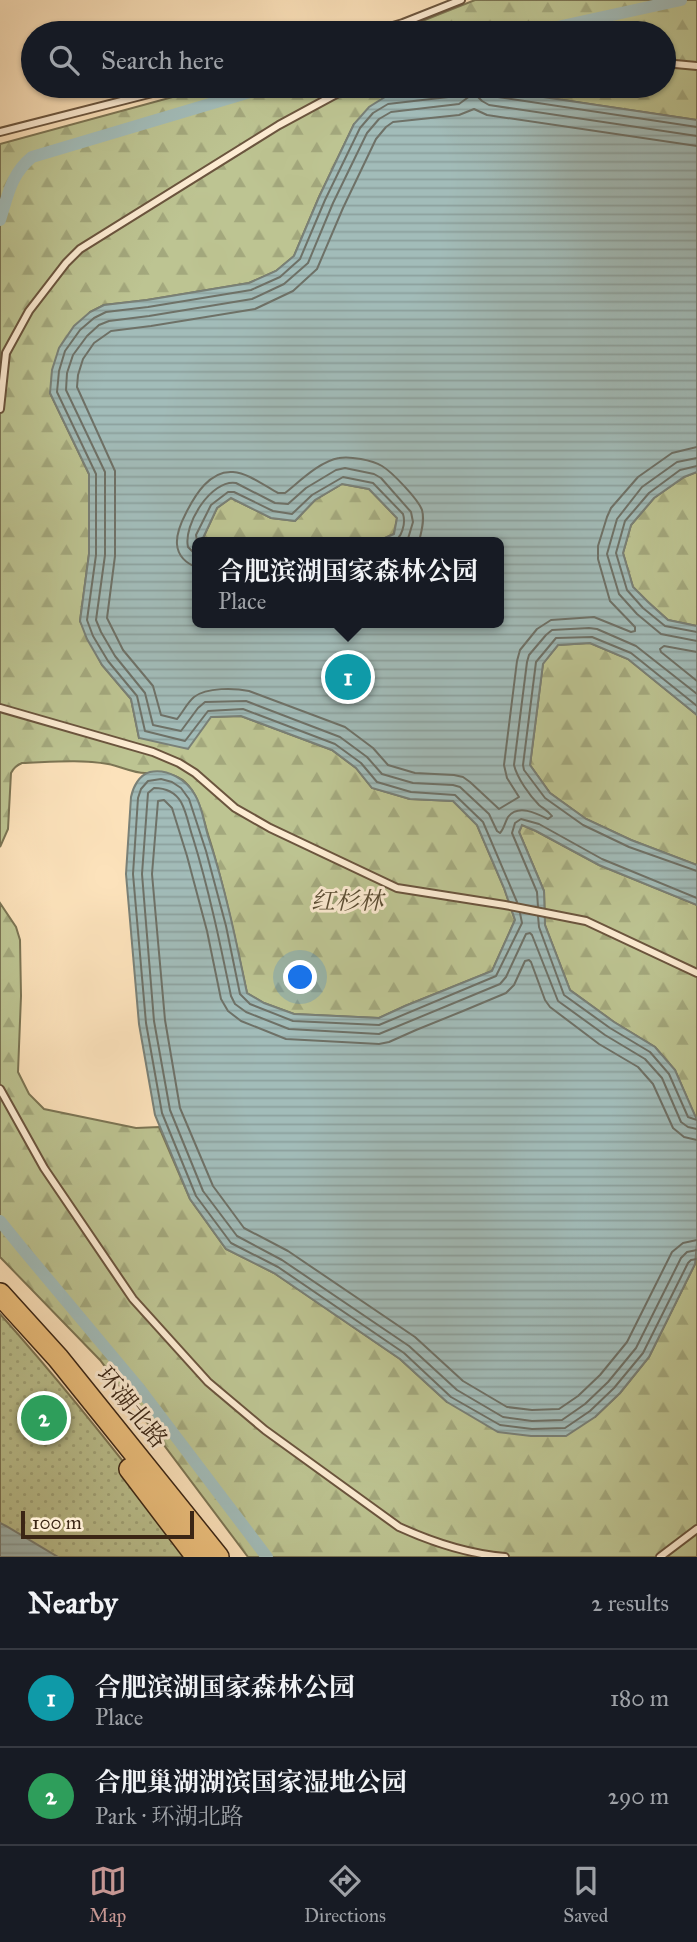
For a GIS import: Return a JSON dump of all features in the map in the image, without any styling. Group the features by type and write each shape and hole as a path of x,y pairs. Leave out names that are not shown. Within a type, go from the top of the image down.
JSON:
{"main road":[{"name":"环湖北路","path":"0,1294 58,1358 218,1557"},
{"name":"环湖北路","path":"0,1314 56,1377 197,1557"}],"lane":[{"path":"408,21 461,0"},
{"path":"676,64 697,66"},
{"path":"0,132 133,98"},
{"path":"0,409 6,352 29,311 80,249 326,98"},
{"path":"0,708 153,752 179,763 236,808 270,828 397,888 586,921 697,973"},
{"path":"0,1089 44,1168 133,1299 208,1382 265,1430 399,1527 456,1548 505,1557"},
{"path":"660,1557 697,1529"}],"green space":[{"name":"红杉林","path":"475,0 697,0 697,120 550,98 676,98 676,21 422,21"},
{"name":"红杉林","path":"169,98 440,98 354,124 294,256 276,271 249,283 104,305 90,312 50,393 89,474 89,554 80,621 102,665 131,699 139,738 211,717 241,716 332,750 356,768 372,788 410,799 453,801 477,825 515,920 492,971 379,1018 294,1014 264,1003 247,993 224,891 202,811 194,793 185,782 171,775 140,773 97,762 22,763 11,773 8,829 0,847 0,144"},
{"path":"697,472 697,626 668,620 648,602 633,587 623,553 631,525 654,498 684,477"},
{"path":"342,484 369,489 397,518 394,534 387,537 203,537 217,508 231,498 271,518 295,521 315,500"},
{"path":"590,643 628,659 697,715 697,865 631,840 586,819 550,793 530,765 543,663 558,645"},
{"path":"522,825 599,865 697,905 697,1121 675,1070 655,1047 570,990 545,925 544,891 519,832"},
{"path":"0,903 16,927 20,940 18,1072 29,1094 44,1109 136,1128 159,1127 190,1199 226,1249 274,1273 400,1359 447,1402 595,1417 620,1393 649,1357 695,1264 697,1243 697,1557 248,1557 100,1360 0,1257"},
{"path":"0,1314 101,1434 197,1557 0,1557"}],"water":[{"path":"383,98 550,98 697,120 697,472 684,477 654,498 631,525 623,553 633,587 648,602 668,620 697,626 697,715 628,659 590,643 558,645 543,664 530,765 550,793 586,819 631,840 697,865 697,905 599,865 522,825 519,832 544,891 545,925 570,990 655,1047 675,1070 697,1120 695,1264 649,1357 620,1393 595,1417 566,1436 498,1432 447,1402 400,1359 274,1273 226,1249 190,1199 155,1115 139,1024 126,874 131,797 137,782 150,772 163,772 182,780 195,795 225,894 247,993 264,1003 294,1014 379,1018 492,971 515,920 477,825 453,801 410,799 372,788 356,768 332,750 241,716 211,717 188,749 139,738 131,699 102,665 80,621 89,554 89,474 50,393 52,370 59,348 74,326 90,312 104,305 249,283 276,271 294,256 354,124 369,107"},
{"path":"0,1523 6,1526 58,1557 0,1557"}],"waterway":[{"path":"585,21 681,0"},
{"path":"0,220 19,170 32,157 230,98"},
{"path":"0,1221 139,1388 267,1557"}],"place":[{"name":"合肥滨湖国家森林公园","path":"348,677"},
{"name":"合肥巢湖湖滨国家湿地公园","path":"44,1418"}]}
